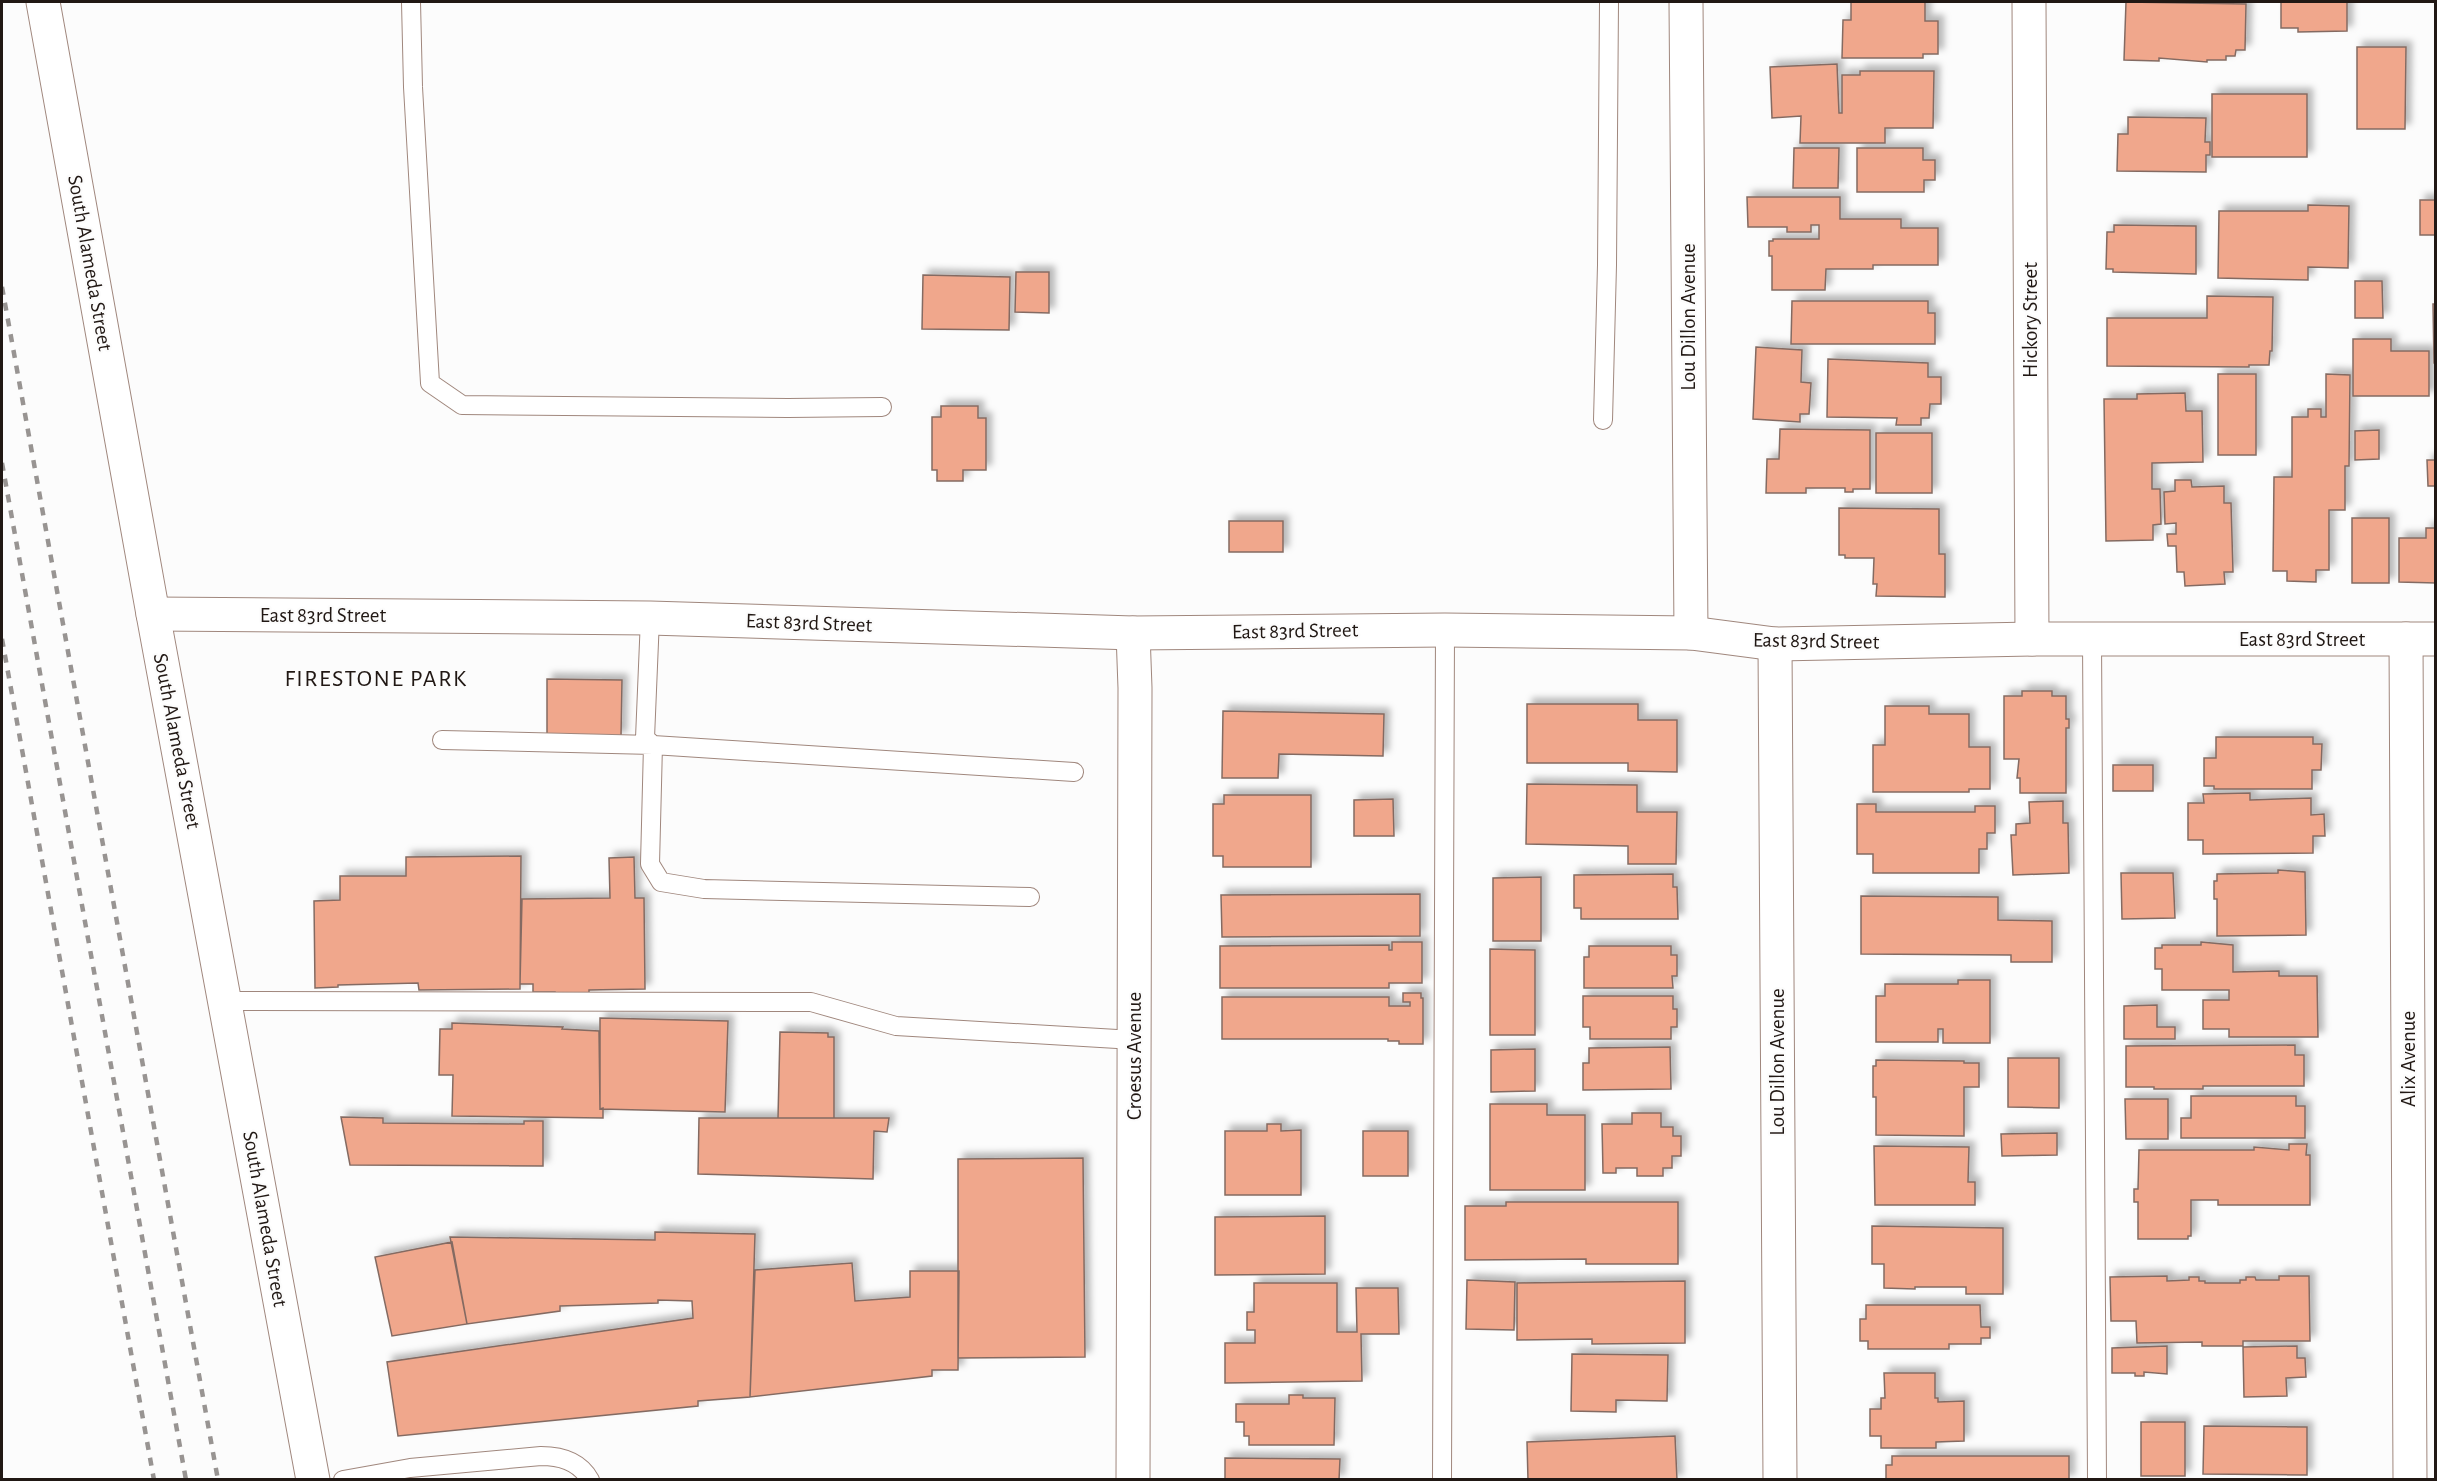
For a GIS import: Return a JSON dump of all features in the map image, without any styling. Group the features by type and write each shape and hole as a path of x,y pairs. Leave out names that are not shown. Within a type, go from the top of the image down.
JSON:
{"street":[{"name":"South Alameda Street","path":"43,2 153,614 313,1479"},
{"name":"Lou Dillon Avenue","path":"1686,2 1691,633"},
{"name":"Hickory Street","path":"2029,2 2032,639"},
{"name":"East 83rd Street","path":"153,614 650,618 1133,633 1445,630 1691,633 1775,644 2032,639 2421,639"},
{"name":"Croesus Avenue","path":"1133,633 1135,688 1134,1479"},
{"name":"Alix Avenue","path":"2410,1479 2421,639"},
{"name":"Lou Dillon Avenue","path":"1775,644 1780,1479"}],"lane":[{"path":"411,2 412,87 430,383 462,405 882,407"},
{"path":"1603,420 1609,2"},
{"path":"650,618 645,738 653,745"},
{"path":"1442,1479 1445,630"},
{"path":"2092,639 2097,1479"},
{"path":"442,740 653,745 1074,772"},
{"path":"653,745 650,864 661,882 704,889 1030,897"},
{"path":"225,1001 811,1002 896,1026 1134,1040"},
{"path":"343,1479 410,1468 554,1456 576,1464 590,1479"}],"building":[{"path":"1851,2 1925,2 1925,21 1938,21 1938,54 1923,54 1923,58 1842,58 1843,20 1851,20"},
{"path":"2126,2 2246,4 2245,50 2236,50 2235,56 2226,56 2226,60 2207,60 2207,62 2159,58 2159,61 2124,60"},
{"path":"2281,2 2347,2 2347,31 2298,32 2298,28 2281,28"},
{"path":"2357,47 2406,47 2405,129 2357,129"},
{"path":"1837,64 1839,113 1842,113 1842,75 1860,75 1860,71 1934,71 1933,128 1885,128 1885,143 1800,143 1801,116 1772,118 1770,67"},
{"path":"2212,94 2307,94 2307,157 2212,157"},
{"path":"2128,117 2206,118 2205,142 2210,142 2210,155 2206,155 2206,172 2117,171 2118,134 2128,134"},
{"path":"1794,148 1839,148 1838,188 1793,188"},
{"path":"1857,148 1923,148 1923,160 1935,160 1935,180 1924,180 1924,192 1857,192"},
{"path":"1747,197 1840,197 1840,219 1901,219 1901,228 1938,228 1938,265 1873,265 1873,269 1826,269 1825,290 1772,290 1772,256 1769,256 1769,241 1773,239 1819,239 1819,225 1811,225 1811,232 1787,232 1787,227 1748,227"},
{"path":"2420,200 2436,200 2436,235 2420,235"},
{"path":"2308,205 2349,206 2348,268 2308,267 2308,280 2218,278 2219,211 2308,211"},
{"path":"2114,225 2196,226 2196,274 2113,272 2113,269 2106,269 2107,232 2114,232"},
{"path":"1016,272 1049,272 1049,313 1015,312"},
{"path":"923,275 1010,277 1009,330 922,329"},
{"path":"2355,281 2382,281 2383,318 2355,318"},
{"path":"2207,296 2273,297 2272,351 2270,351 2269,365 2249,365 2249,367 2107,366 2107,318 2207,318"},
{"path":"1792,301 1928,301 1928,313 1935,313 1935,344 1791,344"},
{"path":"2433,304 2436,304 2436,363 2434,363"},
{"path":"2353,339 2391,339 2391,351 2429,351 2429,396 2353,396"},
{"path":"1756,347 1802,350 1801,382 1811,383 1809,414 1800,414 1800,422 1753,419"},
{"path":"1828,359 1928,363 1928,377 1941,377 1941,404 1930,404 1929,418 1921,418 1921,425 1896,425 1897,418 1827,417"},
{"path":"2218,374 2256,374 2256,455 2218,455"},
{"path":"2326,374 2350,375 2349,466 2345,466 2345,510 2329,510 2329,570 2316,570 2316,582 2287,581 2287,571 2273,571 2274,477 2292,477 2292,417 2308,417 2308,409 2321,409 2321,417 2326,417"},
{"path":"2185,393 2186,411 2202,411 2203,462 2152,463 2152,489 2160,489 2161,524 2153,525 2153,540 2106,541 2104,399 2137,399 2137,394"},
{"path":"941,406 978,406 978,418 986,418 986,470 963,470 963,481 937,481 937,470 932,470 932,417 941,417"},
{"path":"1780,429 1870,430 1870,489 1853,489 1853,492 1845,492 1845,488 1806,488 1806,493 1766,493 1767,459 1779,459"},
{"path":"2379,430 2379,459 2355,460 2355,431"},
{"path":"1876,433 1932,433 1932,493 1876,493"},
{"path":"2427,460 2436,460 2436,486 2428,486"},
{"path":"2175,480 2191,480 2192,487 2224,486 2224,503 2231,503 2233,572 2224,572 2225,584 2185,586 2184,572 2177,572 2176,546 2168,546 2167,534 2176,534 2176,523 2165,524 2164,492 2175,491"},
{"path":"1839,508 1939,509 1939,554 1945,554 1945,597 1876,596 1877,584 1873,584 1874,558 1845,558 1845,555 1839,555"},
{"path":"2352,518 2389,518 2389,583 2352,583"},
{"path":"1229,521 1283,521 1283,552 1229,552"},
{"path":"2426,528 2436,528 2436,583 2399,582 2399,538 2426,538"},
{"path":"547,679 622,680 621,737 547,735"},
{"path":"2022,691 2052,691 2052,696 2066,696 2066,719 2069,719 2069,728 2066,728 2066,793 2020,793 2020,778 2017,778 2019,759 2004,759 2004,696 2022,696"},
{"path":"1527,704 1638,704 1638,720 1677,720 1677,772 1628,771 1628,763 1527,763"},
{"path":"1885,706 1929,706 1929,714 1969,714 1969,747 1990,747 1990,789 1969,789 1969,792 1873,792 1873,745 1885,745"},
{"path":"1223,711 1384,714 1383,756 1279,754 1278,778 1222,778"},
{"path":"2216,737 2313,737 2313,744 2322,744 2321,770 2312,770 2312,789 2214,789 2214,786 2204,786 2204,758 2216,758"},
{"path":"2113,765 2153,765 2153,791 2113,791"},
{"path":"1527,784 1637,785 1637,812 1677,812 1676,864 1628,864 1628,846 1526,844"},
{"path":"2250,793 2250,800 2311,798 2311,815 2324,814 2325,836 2313,836 2313,853 2203,854 2203,840 2188,840 2188,803 2204,803 2203,794"},
{"path":"1224,795 1311,795 1311,867 1223,867 1223,856 1213,856 1213,804 1224,804"},
{"path":"1393,799 1394,836 1354,836 1354,800"},
{"path":"2063,801 2063,823 2068,823 2069,873 2013,875 2011,835 2016,835 2016,824 2030,823 2029,802"},
{"path":"1857,804 1876,804 1876,812 1975,812 1975,806 1995,806 1995,833 1987,833 1987,849 1979,849 1979,873 1873,873 1873,854 1857,854"},
{"path":"521,856 520,989 419,990 418,983 338,985 338,987 315,988 314,901 340,900 340,876 406,876 406,857"},
{"path":"634,857 635,898 644,898 645,989 589,990 589,994 555,994 555,992 533,992 533,984 520,984 522,899 610,898 609,858"},
{"path":"2278,870 2305,872 2306,935 2217,936 2217,899 2214,899 2214,881 2217,881 2217,874 2278,873"},
{"path":"2121,873 2173,873 2175,918 2122,919"},
{"path":"1673,874 1673,887 1677,887 1678,919 1581,919 1581,908 1574,908 1574,875"},
{"path":"1541,877 1541,941 1493,941 1493,878"},
{"path":"1420,894 1420,936 1222,937 1221,895"},
{"path":"1861,896 1998,897 1998,920 2052,921 2052,962 2011,962 2011,955 1861,954"},
{"path":"1392,942 1422,942 1422,983 1389,983 1389,988 1220,988 1220,946 1389,945 1389,950 1392,950"},
{"path":"2201,942 2233,945 2233,972 2279,971 2279,976 2317,976 2318,1037 2229,1037 2229,1029 2203,1029 2203,1000 2229,1000 2229,990 2162,990 2162,969 2155,969 2155,948 2162,948 2162,945 2201,945"},
{"path":"1589,946 1671,946 1671,955 1677,955 1677,976 1672,976 1673,988 1584,988 1584,957 1589,957"},
{"path":"1490,949 1535,950 1535,1035 1490,1035"},
{"path":"1958,980 1990,980 1990,1043 1943,1043 1943,1029 1938,1029 1938,1042 1876,1042 1876,996 1885,996 1885,984 1958,984"},
{"path":"1403,993 1421,993 1421,998 1423,998 1423,1044 1399,1044 1399,1041 1388,1041 1388,1039 1222,1039 1222,997 1389,997 1389,1006 1410,1006 1410,1002 1403,1002"},
{"path":"1583,996 1673,996 1673,1009 1677,1009 1677,1027 1671,1027 1671,1039 1590,1039 1590,1027 1583,1027"},
{"path":"2157,1005 2157,1027 2175,1027 2175,1039 2124,1039 2124,1006"},
{"path":"600,1018 728,1021 725,1112 600,1109"},
{"path":"452,1023 563,1027 562,1029 599,1031 600,1109 603,1108 603,1118 452,1116 453,1075 439,1075 440,1029 452,1029"},
{"path":"780,1032 828,1033 828,1037 834,1037 834,1118 778,1118"},
{"path":"2295,1045 2295,1055 2304,1055 2304,1086 2203,1086 2203,1089 2126,1087 2126,1046"},
{"path":"1670,1047 1671,1089 1583,1090 1583,1063 1589,1063 1589,1048"},
{"path":"1535,1049 1535,1091 1491,1092 1491,1050"},
{"path":"2008,1058 2059,1058 2059,1108 2008,1107"},
{"path":"1876,1060 1979,1063 1979,1087 1964,1087 1964,1136 1876,1135 1873,1066 1876,1066"},
{"path":"2191,1096 2296,1096 2296,1106 2305,1106 2305,1138 2181,1138 2181,1118 2191,1118"},
{"path":"2125,1099 2168,1099 2168,1139 2126,1139"},
{"path":"1490,1104 1547,1104 1547,1115 1585,1115 1585,1190 1490,1190"},
{"path":"1632,1113 1661,1113 1661,1127 1673,1127 1673,1136 1681,1136 1681,1156 1672,1156 1672,1168 1663,1168 1663,1176 1637,1176 1637,1168 1616,1168 1616,1173 1603,1173 1602,1124 1632,1124"},
{"path":"341,1117 383,1118 383,1123 524,1124 524,1121 543,1121 543,1166 350,1165"},
{"path":"699,1118 889,1118 887,1132 874,1131 873,1179 698,1174"},
{"path":"1267,1124 1281,1124 1281,1131 1301,1130 1301,1195 1225,1195 1225,1131 1267,1131"},
{"path":"1363,1131 1408,1131 1408,1176 1363,1176"},
{"path":"2057,1133 2057,1155 2002,1156 2001,1134"},
{"path":"2289,1144 2307,1144 2306,1155 2310,1155 2310,1205 2218,1205 2218,1200 2191,1200 2191,1236 2188,1236 2188,1239 2138,1239 2138,1202 2134,1202 2134,1189 2138,1189 2139,1150 2254,1150 2254,1147 2289,1150"},
{"path":"1874,1146 1969,1147 1968,1182 1975,1182 1975,1205 1875,1205"},
{"path":"1083,1158 1085,1357 958,1358 958,1159"},
{"path":"1506,1202 1678,1202 1678,1264 1586,1264 1586,1259 1465,1260 1465,1206 1506,1206"},
{"path":"1325,1216 1325,1274 1215,1275 1215,1217"},
{"path":"1872,1226 2003,1228 2003,1294 1966,1294 1966,1287 1884,1288 1884,1264 1872,1264"},
{"path":"655,1232 755,1234 750,1397 698,1401 698,1406 398,1436 387,1362 693,1318 692,1301 658,1300 658,1303 560,1306 560,1311 467,1324 450,1237 655,1240"},
{"path":"452,1242 467,1324 392,1336 375,1257"},
{"path":"852,1263 855,1301 910,1297 910,1271 959,1271 958,1370 932,1370 932,1376 750,1397 755,1270"},
{"path":"2167,1276 2167,1281 2199,1277 2199,1281 2205,1281 2205,1283 2240,1283 2240,1280 2246,1280 2246,1277 2255,1277 2256,1280 2279,1280 2279,1276 2309,1276 2310,1341 2243,1341 2243,1346 2202,1346 2202,1342 2137,1343 2136,1321 2111,1321 2110,1277"},
{"path":"1467,1280 1515,1282 1514,1330 1466,1329"},
{"path":"1685,1281 1685,1343 1592,1344 1592,1339 1517,1340 1517,1283"},
{"path":"1254,1283 1337,1283 1337,1332 1357,1332 1356,1288 1398,1288 1399,1334 1361,1334 1362,1381 1225,1383 1225,1343 1255,1343 1255,1330 1247,1330 1247,1312 1254,1312"},
{"path":"1866,1305 1980,1305 1981,1327 1990,1327 1990,1338 1981,1338 1981,1344 1949,1344 1949,1349 1868,1349 1868,1341 1860,1341 1860,1319 1866,1319"},
{"path":"2167,1346 2167,1374 2144,1372 2144,1376 2135,1376 2135,1373 2112,1373 2112,1348"},
{"path":"2297,1346 2297,1358 2305,1358 2306,1377 2286,1378 2287,1396 2244,1397 2243,1347"},
{"path":"1572,1354 1668,1355 1667,1401 1616,1400 1616,1412 1571,1411"},
{"path":"1884,1373 1935,1373 1935,1398 1938,1398 1938,1402 1964,1401 1964,1441 1936,1442 1936,1448 1881,1448 1881,1436 1870,1436 1870,1409 1881,1409 1881,1398 1885,1398"},
{"path":"1289,1395 1303,1395 1303,1398 1335,1398 1334,1445 1249,1445 1249,1436 1244,1436 1244,1422 1236,1422 1236,1404 1289,1404"},
{"path":"2141,1422 2185,1422 2185,1476 2141,1476"},
{"path":"2204,1426 2307,1427 2307,1475 2203,1474"},
{"path":"1675,1436 1677,1480 1528,1480 1527,1442"},
{"path":"1892,1456 2069,1456 2069,1480 1886,1480 1886,1465 1892,1465"},
{"path":"1225,1458 1340,1459 1339,1480 1225,1480"}],"railway":[{"path":"2,287 218,1480"},
{"path":"2,463 186,1480"},
{"path":"2,639 154,1480"}],"district":[{"name":"FIRESTONE PARK","path":"376,679"}]}
